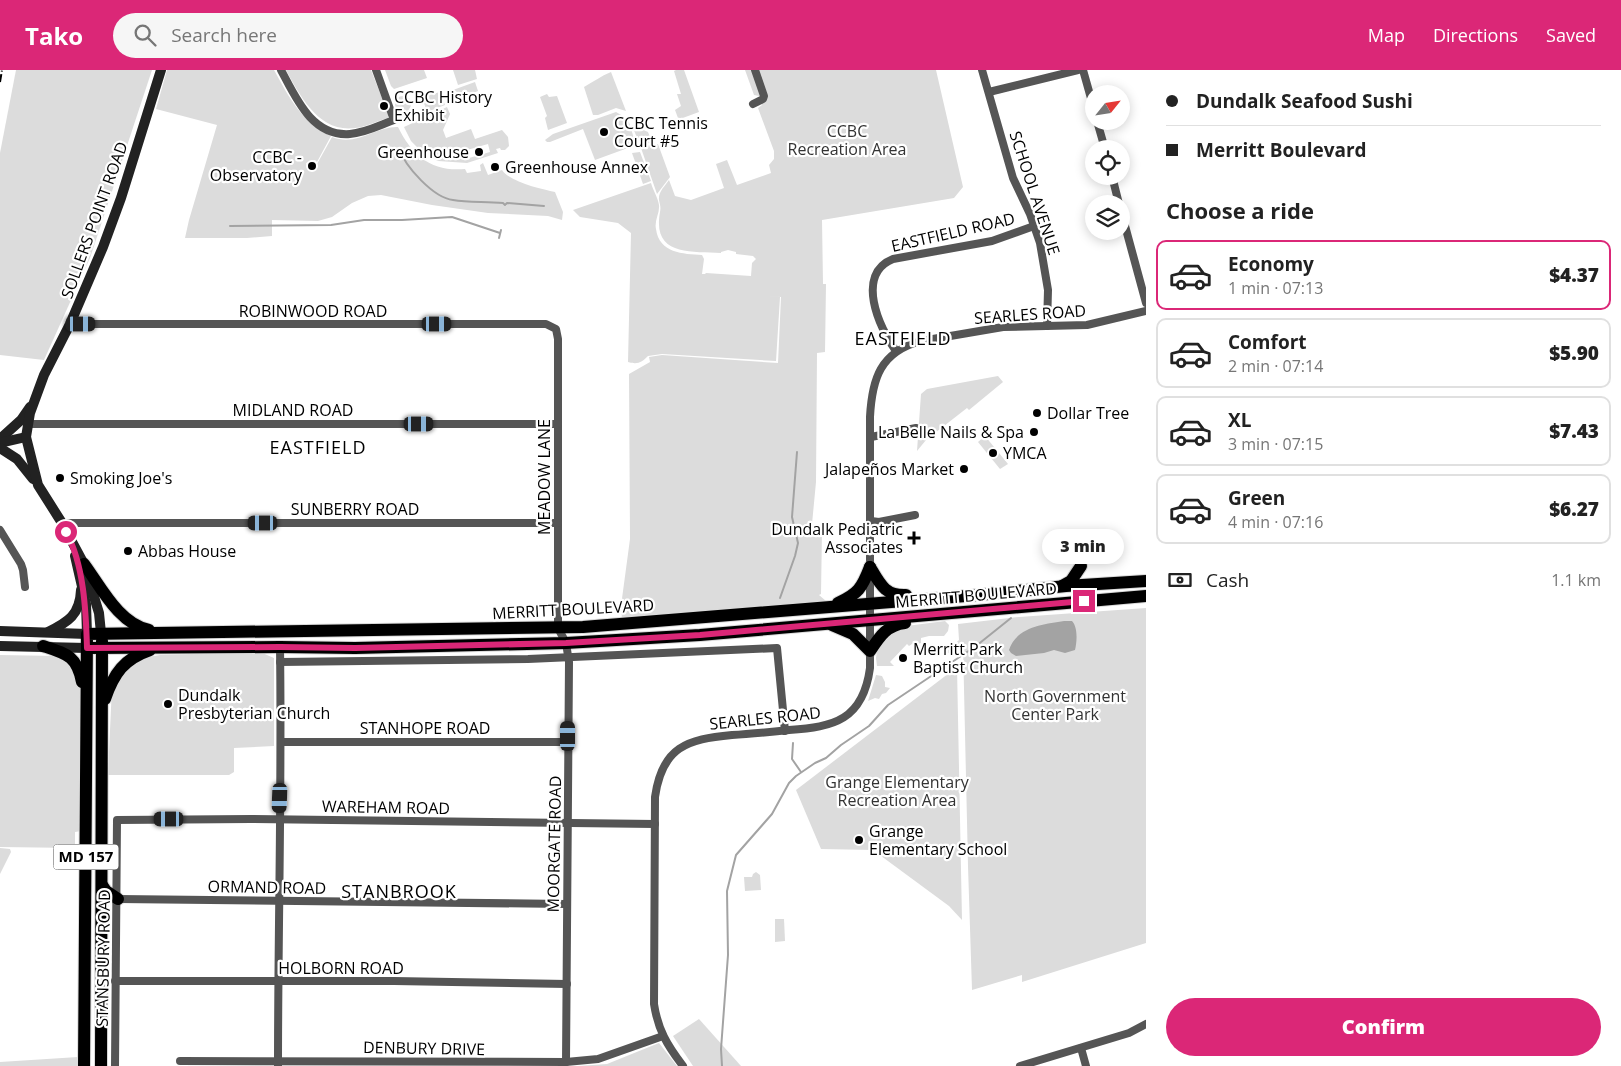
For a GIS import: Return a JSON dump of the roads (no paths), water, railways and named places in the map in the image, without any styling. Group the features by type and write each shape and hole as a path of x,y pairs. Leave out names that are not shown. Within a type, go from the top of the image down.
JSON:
{"main road":[{"path":"84,564 117,611 126,620 143,629 161,632"},
{"path":"1062,586 1071,581 1081,566"},
{"path":"870,568 880,584 894,595 955,591 978,595"},
{"path":"828,607 854,595 861,587 870,568"},
{"name":"MERRITT BOULEVARD","path":"87,634 558,628 694,619 1146,580"},
{"name":"MERRITT BOULEVARD","path":"87,648 355,648 566,643 700,635 1146,596"},
{"path":"829,624 853,634 870,651 882,634 895,625 926,621 936,614"},
{"path":"101,633 102,711"},
{"name":"MD 157","path":"84,1066 87,634"},
{"path":"43,646 63,654 80,668 87,705"},
{"name":"MD 157","path":"101,1066 102,711 109,688 119,670 136,656 158,648"},
{"path":"85,924 93,920 95,912 96,814 102,775"},
{"path":"102,885 106,891 118,899"}],"street":[{"name":"SOLLERS POINT ROAD","path":"26,437 34,402 44,375 91,278 109,230 161,70"},
{"path":"281,70 306,114 313,121 331,132 339,134 351,134 394,120 376,70"},
{"path":"753,104 763,99 764,96 755,70"},
{"name":"SCHOOL AVENUE","path":"982,70 1015,184 1040,243 1047,278 1047,326"},
{"path":"989,92 1078,70"},
{"path":"1083,70 1087,85"},
{"name":"EASTFIELD ROAD","path":"896,351 882,327 874,300 874,279 880,266 893,259 992,240 1034,226"},
{"path":"1129,240 1146,303"},
{"name":"SEARLES ROAD","path":"683,1066 663,1036 656,1019 653,989 655,796 660,773 672,755 700,738 826,726 837,722 851,711 862,698 869,674 871,621 871,401 875,380 882,366 896,351 921,341 1019,326 1087,325 1146,311"},
{"name":"ROBINWOOD ROAD","path":"70,324 546,324 554,328"},
{"name":"MEADOW LANE","path":"554,328 557,331 558,339 558,628"},
{"path":"0,441 21,420 34,402"},
{"name":"MIDLAND ROAD","path":"28,424 558,424"},
{"path":"871,437 916,428"},
{"path":"0,441 26,437 38,486"},
{"path":"0,448 17,459 38,486 62,523 84,564 99,614 101,633"},
{"path":"870,521 879,522 916,515"},
{"name":"SUNBERRY ROAD","path":"62,523 558,523"},
{"path":"0,530 24,570 25,587"},
{"path":"71,541 86,604 87,634"},
{"path":"46,633 73,617 80,596 81,582"},
{"name":"MOORGATE ROAD","path":"558,628 566,643 569,657 566,1062"},
{"name":"MERRITT BOULEVARD","path":"0,631 87,634"},
{"name":"MERRITT BOULEVARD","path":"0,646 87,648"},
{"path":"278,1063 280,647"},
{"path":"280,662 569,657 777,648 785,731"},
{"name":"STANHOPE ROAD","path":"281,742 568,742"},
{"name":"WAREHAM ROAD","path":"117,820 279,819 655,824"},
{"name":"STANSBURY ROAD","path":"115,1066 115,981 118,899 117,820"},
{"name":"ORMAND ROAD","path":"118,899 566,904"},
{"name":"HOLBORN ROAD","path":"115,981 566,984"},
{"path":"1020,1066 1129,1033 1146,1024"},
{"name":"DENBURY DRIVE","path":"180,1061 278,1063 566,1062 598,1059 663,1036"},
{"path":"1081,1048 1086,1066"}],"waterway":[{"path":"399,148 407,164 437,194 453,200 503,203 505,205"},
{"path":"506,204 544,206"},
{"path":"230,226 331,225 364,220 452,217 500,233"},
{"path":"499,238 501,230"},
{"path":"780,598 798,543 792,517 797,452"},
{"path":"722,1066 721,1049 728,955 727,891 736,855 772,814 789,783 796,776 826,758 869,726 888,705 976,646 1011,618"},
{"path":"793,743 792,759 801,772"}],"railway":[{"path":"0,82 2,70"}],"place":[{"name":"CCBC History Exhibit","path":"384,106"},
{"name":"CCBC Tennis Court #5","path":"604,132"},
{"name":"Greenhouse","path":"479,152"},
{"name":"CCBC - Observatory","path":"312,166"},
{"name":"Greenhouse Annex","path":"495,167"},
{"name":"Dollar Tree","path":"1037,413"},
{"name":"La Belle Nails & Spa","path":"1034,432"},
{"name":"YMCA","path":"993,453"},
{"name":"Jalapeños Market","path":"964,469"},
{"name":"Smoking Joe's","path":"60,478"},
{"name":"Dundalk Pediatric Associates","path":"914,538"},
{"name":"Abbas House","path":"128,551"},
{"name":"Merritt Park Baptist Church","path":"903,658"},
{"name":"Dundalk Presbyterian Church","path":"168,704"},
{"name":"Grange Elementary School","path":"859,840"}],"district":[{"name":"EASTFIELD","path":"903,339"},
{"name":"EASTFIELD","path":"318,448"},
{"name":"STANBROOK","path":"399,892"}],"park label":[{"name":"CCBC Recreation Area","path":"847,140"},
{"name":"North Government Center Park","path":"1055,705"},
{"name":"Grange Elementary Recreation Area","path":"897,791"}]}
